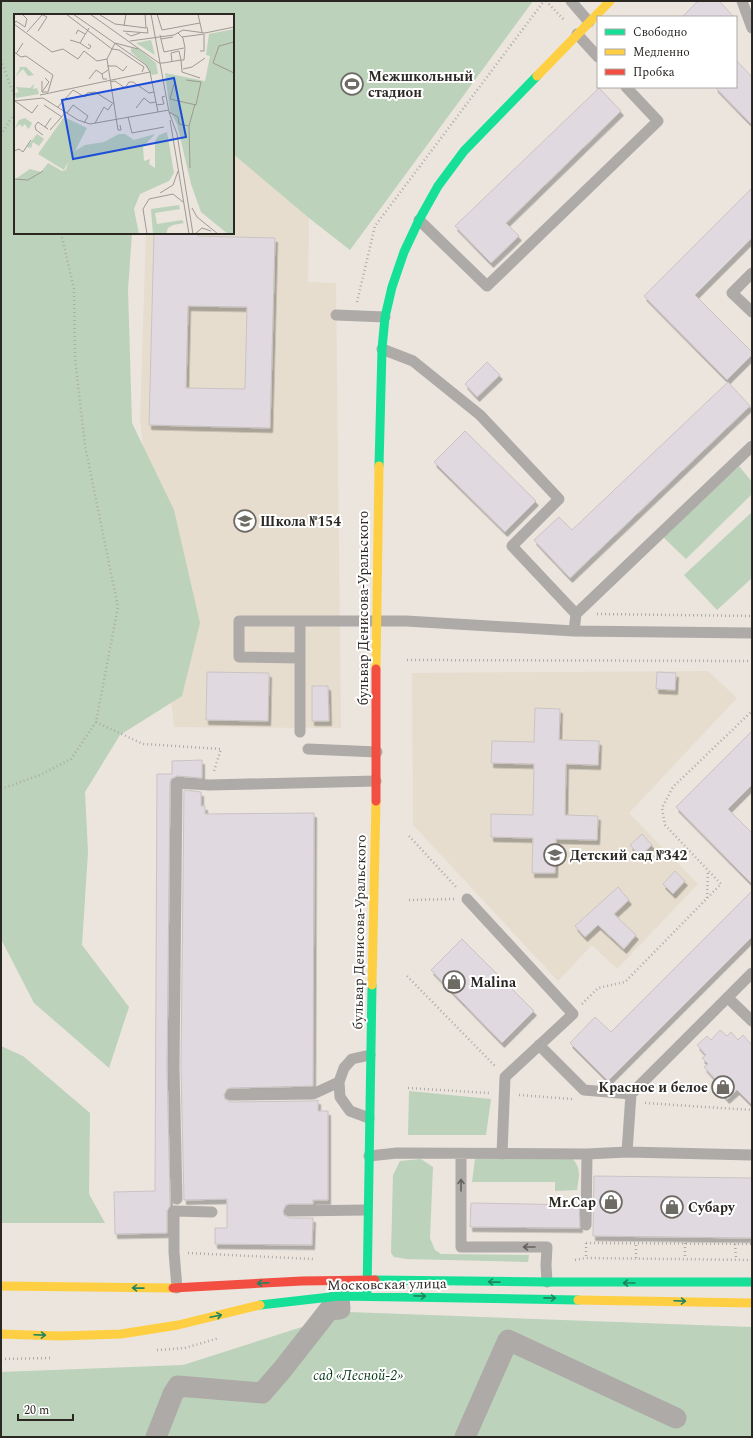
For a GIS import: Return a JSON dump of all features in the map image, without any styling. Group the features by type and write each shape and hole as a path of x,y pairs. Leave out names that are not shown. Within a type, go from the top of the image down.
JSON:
{"main road":[{"name":"бульвар Денисова-Уральского","path":"367,1295 367,1210 369,1156 368,1118 377,752 376,621 382,348 386,317 394,280 404,252 419,220 438,186 464,150 610,1"},
{"name":"Московская улица","path":"1,1286 177,1288 302,1281 367,1280 752,1282"},
{"name":"Московская улица","path":"1,1334 60,1336 121,1334 178,1325 256,1306 339,1296 367,1295 752,1304"}],"street":[{"path":"156,1437 173,1394 178,1386 262,1393 329,1310 340,1309 339,1296"},
{"path":"465,1437 508,1340 676,1418"}],"lane":[{"path":"571,1 589,22"},
{"path":"742,1 752,28"},
{"path":"577,34 597,57"},
{"path":"419,220 487,286 658,121 627,88"},
{"path":"752,273 732,293 752,312"},
{"path":"336,315 386,317"},
{"path":"382,348 413,361 480,415 559,499 512,546 576,614"},
{"path":"574,631 576,614 752,446"},
{"path":"300,658 239,657 240,621 406,620 574,631 752,633"},
{"path":"300,621 300,732"},
{"path":"308,749 377,752"},
{"path":"177,1200 174,1067 177,783 209,785 376,781"},
{"path":"467,899 573,1014 505,1076 502,1154"},
{"path":"627,1152 631,1094 752,973"},
{"path":"728,998 752,1021"},
{"path":"539,1045 584,1090 631,1094"},
{"path":"368,1118 350,1111 340,1097 339,1082 344,1068 352,1059 370,1055"},
{"path":"231,1095 313,1094 339,1082"},
{"path":"369,1156 397,1153 587,1154 627,1152 752,1155"},
{"path":"462,1154 461,1247 547,1247 547,1282"},
{"path":"586,1225 587,1154"},
{"path":"290,1211 367,1210"},
{"path":"177,1288 174,1252 174,1211 212,1212"}],"path":[{"path":"546,1 568,25"},
{"path":"1,60 14,95"},
{"path":"1,135 14,114"},
{"path":"1,789 40,775 71,759 96,722 118,607 85,446 75,358 74,289 61,234"},
{"path":"407,660 752,661"},
{"path":"573,1014 598,988 624,982 721,884 665,825 662,808 673,787 752,710"},
{"path":"96,722 143,744 221,749 209,785"},
{"path":"409,836 467,899"},
{"path":"707,898 708,871"},
{"path":"409,900 467,899"},
{"path":"407,976 505,1076"},
{"path":"408,1088 504,1094"},
{"path":"586,1225 586,1258"},
{"path":"586,1243 752,1244"},
{"path":"636,1243 636,1258"},
{"path":"685,1244 685,1259"},
{"path":"735,1244 736,1259"},
{"path":"174,1252 320,1259"},
{"path":"546,1265 586,1258 752,1260"}],"shaded area":[{"name":"Школа №154","path":"234,155 309,218 308,282 336,283 341,728 174,727 140,419 146,234 234,234"},
{"name":"Детский сад №342","path":"708,671 737,698 629,813 698,884 617,969 592,945 558,981 413,825 412,673"}],"green space":[{"path":"1,1 533,1 350,250 309,218 234,155 234,14 14,14 14,234 132,234 128,290 132,423 174,510 200,623 182,696 120,735 85,792 88,852 82,945 129,1007 109,1068 34,1003 1,939"},
{"path":"739,466 752,482 752,494 686,559 663,537"},
{"path":"752,512 752,578 717,610 684,575"},
{"path":"1,1046 23,1056 90,1113 89,1194 105,1223 1,1223"},
{"path":"409,1091 491,1099 486,1135 408,1135"},
{"path":"571,1157 577,1165 579,1172 577,1190 555,1191 555,1182 472,1182 475,1159"},
{"path":"421,1159 433,1167 430,1238 435,1250 441,1254 529,1255 528,1262 406,1259 394,1257 391,1253 393,1175 400,1161"},
{"name":"сад «Лесной-2»","path":"349,1312 752,1327 752,1437 1,1437 1,1372 183,1365"}],"building":[{"path":"698,1 719,1 733,16 683,16"},
{"path":"737,61 752,77 752,125 716,88 737,88"},
{"path":"599,88 621,111 506,223 519,236 491,263 455,226"},
{"path":"752,188 752,238 695,295 752,352 752,355 727,380 644,296"},
{"path":"154,234 198,234 198,236 275,238 270,428 149,425","holes":["188,306 247,307 245,389 186,388"]},
{"path":"487,362 500,375 477,397 465,384"},
{"path":"728,382 750,406 570,578 534,540 559,517 572,530"},
{"path":"465,431 536,501 505,532 434,462"},
{"path":"207,672 269,673 268,721 206,720"},
{"path":"657,672 676,673 675,690 656,689"},
{"path":"312,686 328,686 329,721 312,721"},
{"path":"535,708 560,709 559,740 599,741 598,765 566,764 565,815 598,816 597,840 556,839 555,873 532,873 533,838 491,837 491,814 533,815 534,764 491,763 492,741 534,742"},
{"path":"752,731 752,785 728,809 752,833 752,884 676,807"},
{"path":"202,760 202,778 177,776 171,779 170,783 167,1067 170,1206 167,1211 167,1233 115,1234 114,1192 155,1191 157,774 172,774 172,761"},
{"path":"184,790 201,792 201,806 205,806 205,814 314,813 313,1086 231,1088 227,1089 224,1095 225,1099 231,1102 318,1100 318,1111 328,1111 328,1200 313,1200 313,1204 290,1204 286,1205 283,1211 284,1215 290,1218 313,1218 312,1245 215,1244 215,1228 227,1228 227,1199 184,1200 181,1067"},
{"path":"642,834 652,845 640,856 630,845"},
{"path":"675,871 685,881 673,894 663,884"},
{"path":"618,887 629,900 614,914 636,935 624,949 598,925 585,937 575,926"},
{"path":"752,891 752,937 608,1081 570,1043 595,1017 611,1032"},
{"path":"462,939 534,1011 502,1043 431,970"},
{"path":"720,1030 727,1036 731,1032 738,1040 743,1035 752,1045 752,1105 737,1090 727,1099 712,1083 716,1080 704,1067 708,1064 702,1058 706,1055 697,1045 707,1036 711,1040"},
{"name":"Субару","path":"594,1176 752,1178 752,1238 593,1236"},
{"path":"471,1203 579,1205 580,1228 470,1227"}],"traffic: fast":[{"path":"379,466 382,349 385,317 392,287 404,252 419,220 438,186 464,151 537,76"},
{"path":"367,1295 372,985"},
{"path":"375,1280 752,1282"},
{"path":"260,1305 339,1296 578,1300"}],"traffic: slow":[{"path":"537,76 610,1"},
{"path":"376,669 379,466"},
{"path":"372,985 376,801"},
{"path":"1,1286 173,1288"},
{"path":"578,1300 752,1303"},
{"path":"1,1334 60,1336 121,1334 178,1325 260,1305"}],"traffic: jam":[{"path":"376,669 376,801"},
{"path":"173,1288 302,1281 375,1280"}],"place":[{"name":"Межшкольный стадион","path":"352,84"},
{"name":"Школа №154","path":"245,521"},
{"name":"Детский сад №342","path":"555,855"},
{"name":"Malina","path":"454,982"},
{"name":"Красное и белое","path":"723,1087"},
{"name":"Mr.Cap","path":"611,1202"},
{"name":"Субару","path":"672,1207"}]}
